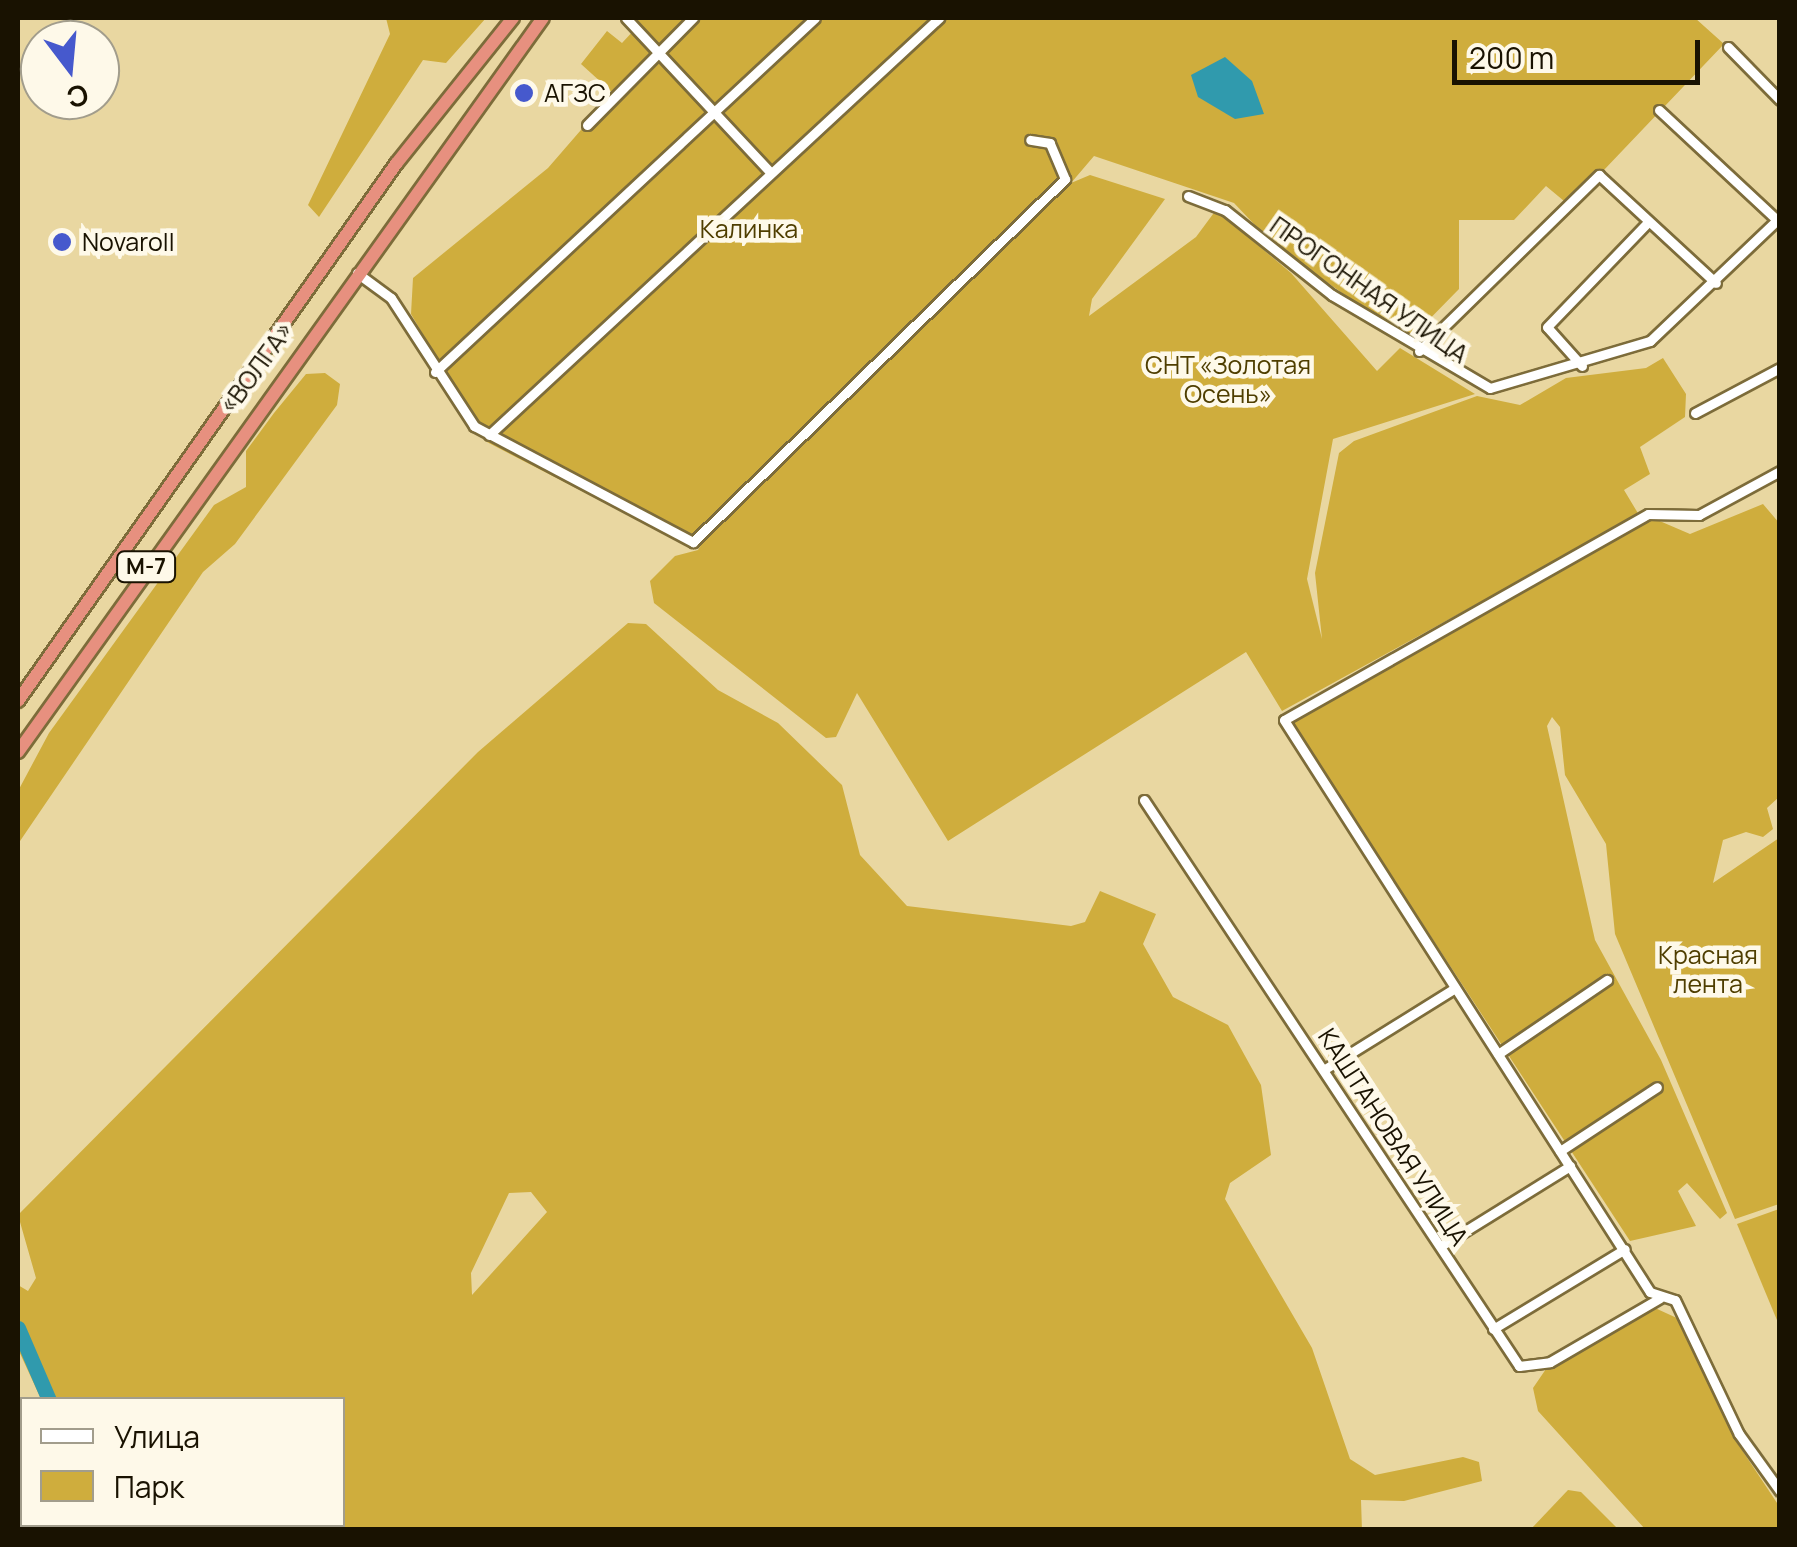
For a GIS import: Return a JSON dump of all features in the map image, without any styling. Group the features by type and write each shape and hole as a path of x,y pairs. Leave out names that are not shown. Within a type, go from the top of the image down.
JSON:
{"highway":[{"name":"«ВОЛГА»","path":"18,700 396,164 513,18"},
{"name":"«ВОЛГА»","path":"18,752 355,271 542,18"}],"street":[{"path":"626,18 770,172"},
{"path":"587,125 693,18"},
{"path":"436,372 815,18"},
{"path":"489,435 938,18"},
{"path":"1728,47 1780,100"},
{"path":"1659,110 1778,218"},
{"path":"355,271 391,298 459,411 489,435 693,542 1065,179 1050,143 1030,140"},
{"path":"1419,351 1599,175 1716,284"},
{"name":"ПРОГОННАЯ УЛИЦА","path":"1188,196 1226,210 1419,351 1490,388 1582,366 1650,340 1716,284 1778,218"},
{"path":"1582,366 1547,327 1648,222"},
{"path":"1695,412 1780,368"},
{"path":"1780,471 1699,516 1648,514 1286,712 1455,988 1570,1166 1660,1298 1675,1300 1739,1434 1780,1491"},
{"name":"КАШТАНОВАЯ УЛИЦА","path":"1144,800 1519,1366 1533,1368 1660,1298"},
{"path":"1498,1054 1607,980"},
{"path":"1324,1069 1455,988"},
{"path":"1560,1150 1657,1088"},
{"path":"1441,1246 1570,1166"},
{"path":"1493,1328 1625,1248"}],"green space":[{"path":"386,18 486,18 446,63 423,60 319,217 308,205 390,34"},
{"path":"626,18 1695,18 1724,44 1603,171 1564,201 1546,186 1514,220 1459,220 1459,289 1409,340 1274,245 1234,203 1094,156 1071,183 1090,175 1165,199 1092,299 1089,316 1196,237 1216,210 1291,273 1377,371 1400,348 1475,394 1333,439 1307,579 1322,639 1315,573 1339,453 1354,441 1477,396 1520,405 1566,378 1646,368 1663,358 1686,394 1685,417 1640,447 1650,474 1624,490 1639,515 1282,711 1246,652 948,841 857,693 836,737 826,738 654,603 650,581 675,556 698,550 701,545 694,549 485,441 411,314 413,278 548,168 613,93 581,64 607,31 622,43 636,28"},
{"path":"325,373 340,384 337,405 235,544 203,572 18,844 18,791 49,733 214,505 246,487 246,451 274,413 306,374"},
{"name":"Красная лента","path":"1763,504 1780,524 1779,797 1767,808 1773,829 1763,837 1746,832 1723,840 1713,883 1779,838 1779,1204 1735,1219 1615,934 1606,844 1565,775 1560,727 1552,717 1547,726 1595,940 1661,1060 1727,1213 1720,1219 1687,1183 1678,1191 1696,1226 1630,1241 1290,721 1648,516 1690,534"},
{"path":"628,623 646,624 718,690 778,723 842,785 860,855 907,906 1071,926 1085,922 1100,891 1156,914 1143,944 1173,997 1228,1025 1261,1085 1271,1155 1230,1183 1225,1199 1312,1348 1350,1459 1375,1475 1463,1457 1479,1462 1482,1481 1404,1501 1361,1500 1362,1530 243,1529 345,1527 345,1397 40,1397 18,1349 18,1285 28,1291 36,1278 18,1215 478,752","holes":["531,1192 547,1212 472,1295 471,1273 509,1193"]},
{"path":"1780,1209 1779,1325 1737,1224"},
{"path":"1655,1308 1679,1319 1734,1438 1779,1506 1779,1529 1645,1529 1538,1411 1533,1388 1546,1369"},
{"path":"1568,1490 1581,1492 1618,1529 1531,1529"}],"water":[{"path":"1225,57 1252,81 1264,114 1235,119 1198,97 1191,75"}],"waterway":[{"path":"18,1328 48,1397"}],"place":[{"name":"АГЗС","path":"524,93"},
{"name":"Novaroll","path":"62,242"}],"park label":[{"name":"Калинка","path":"749,229"},
{"name":"СНТ «Золотая Осень»","path":"1228,380"}]}
